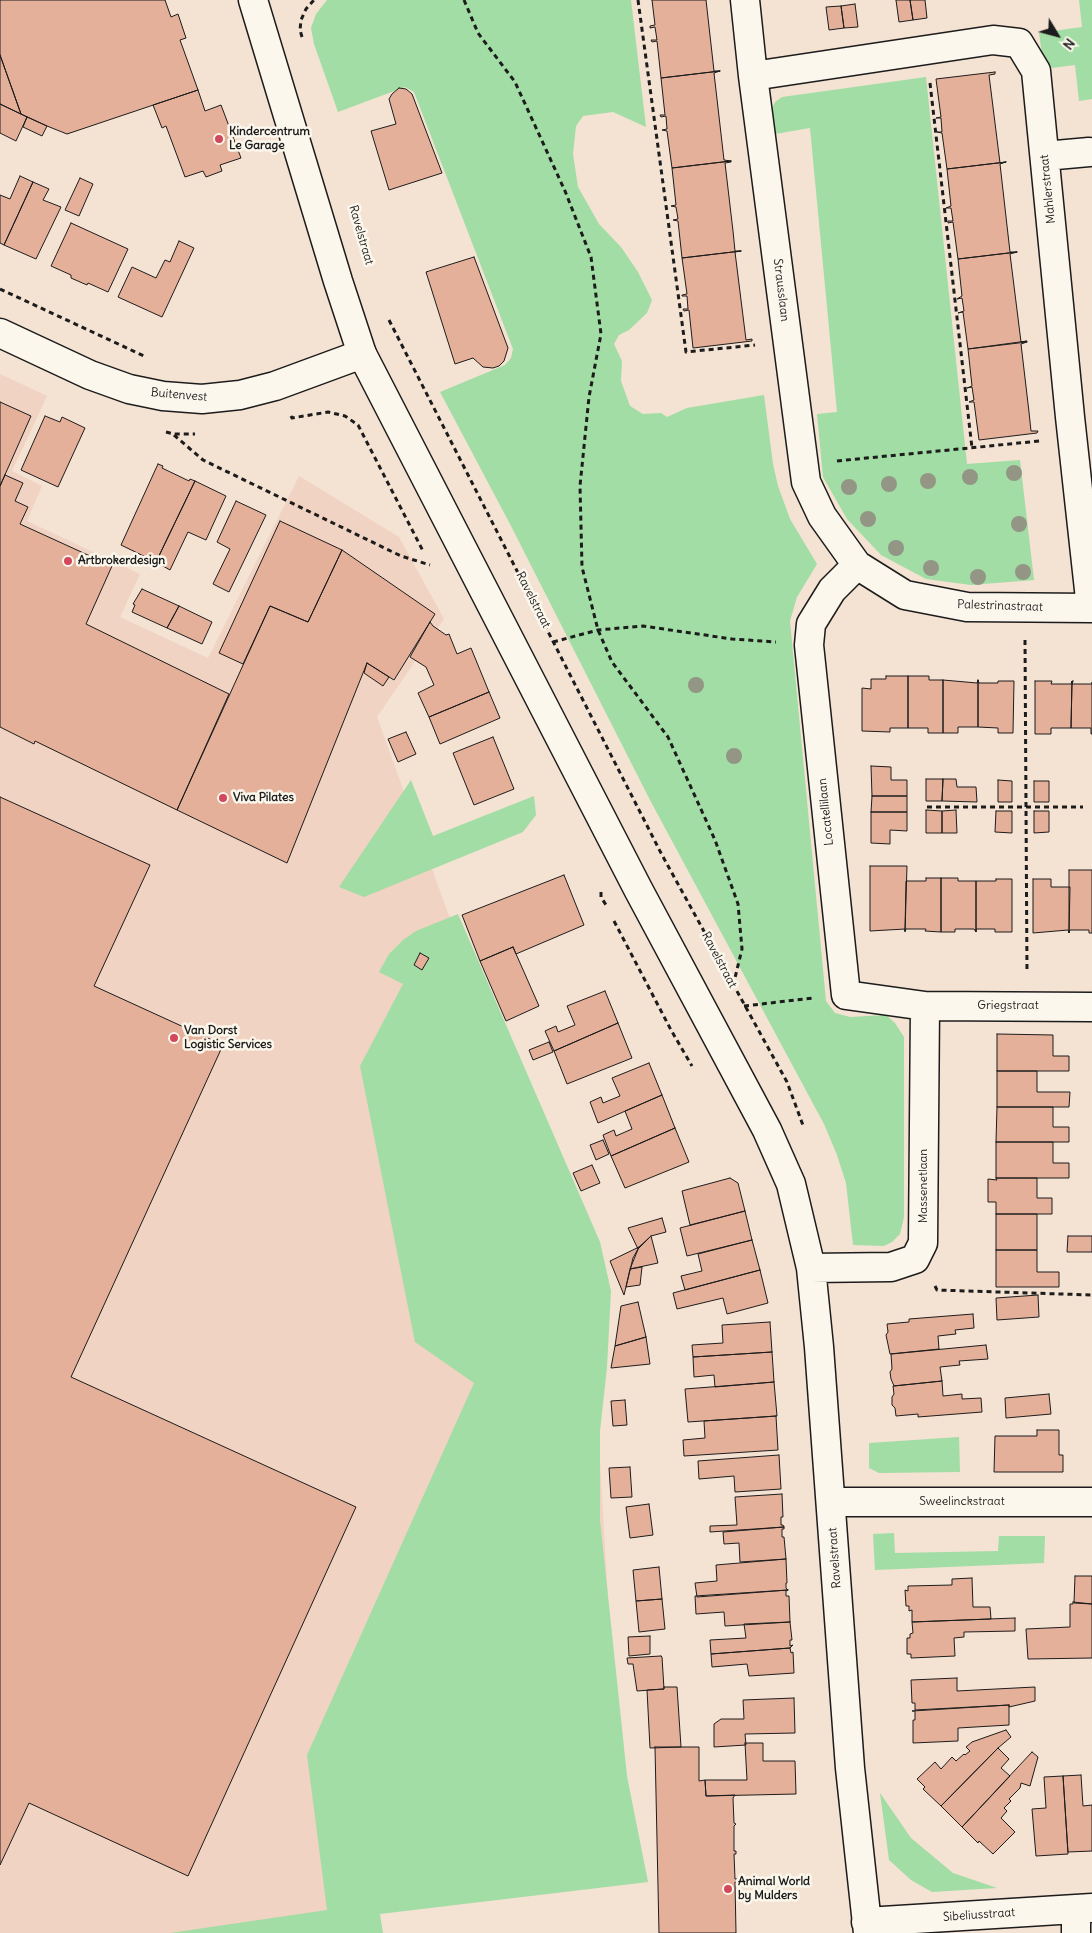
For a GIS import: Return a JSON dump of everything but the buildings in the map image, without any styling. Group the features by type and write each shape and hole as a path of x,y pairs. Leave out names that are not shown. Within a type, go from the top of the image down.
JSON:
{"street":[{"name":"Ravelstraat","path":"253,0 362,354 638,888 767,1130 791,1184 812,1268 850,1768 867,1928"},
{"name":"Strausslaan","path":"745,0 753,76 806,482 822,516 857,565"},
{"name":"Mahlerstraat","path":"753,76 993,40 1019,43 1036,71 1078,423 1092,608"},
{"path":"1045,156 1089,152"},
{"name":"Buitenvest","path":"0,333 90,375 129,389 163,396 202,399 240,395 276,386 362,354"},
{"name":"Palestrinastraat","path":"857,565 905,595 967,607 1092,608"},
{"name":"Locatellilaan","path":"846,995 809,645 810,624 832,590 857,565"},
{"path":"846,995 925,1006"},
{"name":"Griegstraat","path":"925,1006 1092,1007"},
{"name":"Massenetlaan","path":"915,1259 923,1243 925,1006"},
{"path":"812,1268 891,1267 915,1259"},
{"name":"Sweelinckstraat","path":"831,1502 1092,1502"},
{"name":"Sibeliusstraat","path":"867,1928 1082,1917"}],"path":[{"path":"302,39 300,30 301,20 314,0"},
{"path":"464,0 478,33 515,82 565,191 591,257 601,334 589,397 580,495 582,567 598,630 612,662 668,737 714,840 738,904 742,949 733,986"},
{"path":"638,0 686,352 788,342"},
{"path":"926,50 972,448"},
{"path":"0,289 152,359"},
{"name":"Ravelstraat","path":"386,316 662,855 787,1082 804,1124 804,1133"},
{"path":"804,464 972,448 1078,423"},
{"path":"174,434 203,460 401,556 430,565"},
{"path":"1025,607 1027,1006"},
{"path":"519,658 554,642 598,630 643,626 732,639 809,645"},
{"path":"927,807 1083,807"},
{"path":"744,1006 846,995"},
{"path":"915,1259 937,1290 1092,1295"}],"shaded area":[{"path":"0,374 47,396 12,471 42,486 27,521 140,574 120,617 208,658 299,476 399,537 444,619 377,717 591,1308 623,1855 364,1873 363,1933 0,1933"}],"green space":[{"path":"327,0 631,0 646,127 613,112 583,116 576,126 573,154 578,187 599,224 621,247 638,272 652,300 647,313 629,330 619,335 614,344 622,361 621,381 630,406 643,414 661,413 667,417 687,408 764,395 773,464 778,486 790,519 817,564 797,597 790,621 826,1001 835,1013 850,1017 886,1015 895,1023 904,1037 904,1217 900,1234 892,1242 884,1246 853,1245 846,1183 824,1124 650,800 510,524 440,392 505,365 511,358 513,349 414,92 405,87 338,112 314,44 311,28 316,14"},
{"path":"1079,0 1092,0 1092,99 1079,101 1075,65 1044,69 1039,33 1082,27"},
{"path":"926,77 967,464 1020,460 1034,580 971,585 926,579 881,555 847,519 823,477 817,414 837,412 810,128 775,134 772,109 775,102 782,97"},
{"path":"411,780 433,836 534,796 536,815 523,832 364,897 339,887"},
{"path":"458,914 600,1242 611,1291 607,1367 600,1431 600,1520 627,1776 648,1882 380,1914 383,1933 170,1933 327,1910 307,1755 474,1383 415,1342 360,1066 403,984 379,972 389,954 403,940 416,931"},
{"path":"959,1437 960,1472 879,1473 869,1468 869,1443"},
{"path":"894,1533 895,1553 998,1551 999,1536 1045,1536 1044,1563 875,1570 873,1534"},
{"path":"880,1793 911,1838 953,1873 997,1888 932,1892 911,1880 889,1860"}],"place":[{"name":"Kindercentrum Le Garage","path":"219,139"},
{"name":"Artbrokerdesign","path":"68,561"},
{"name":"Viva Pilates","path":"223,798"},
{"name":"Van Dorst Logistic Services","path":"174,1038"},
{"name":"Animal World by Mulders","path":"728,1889"}]}
